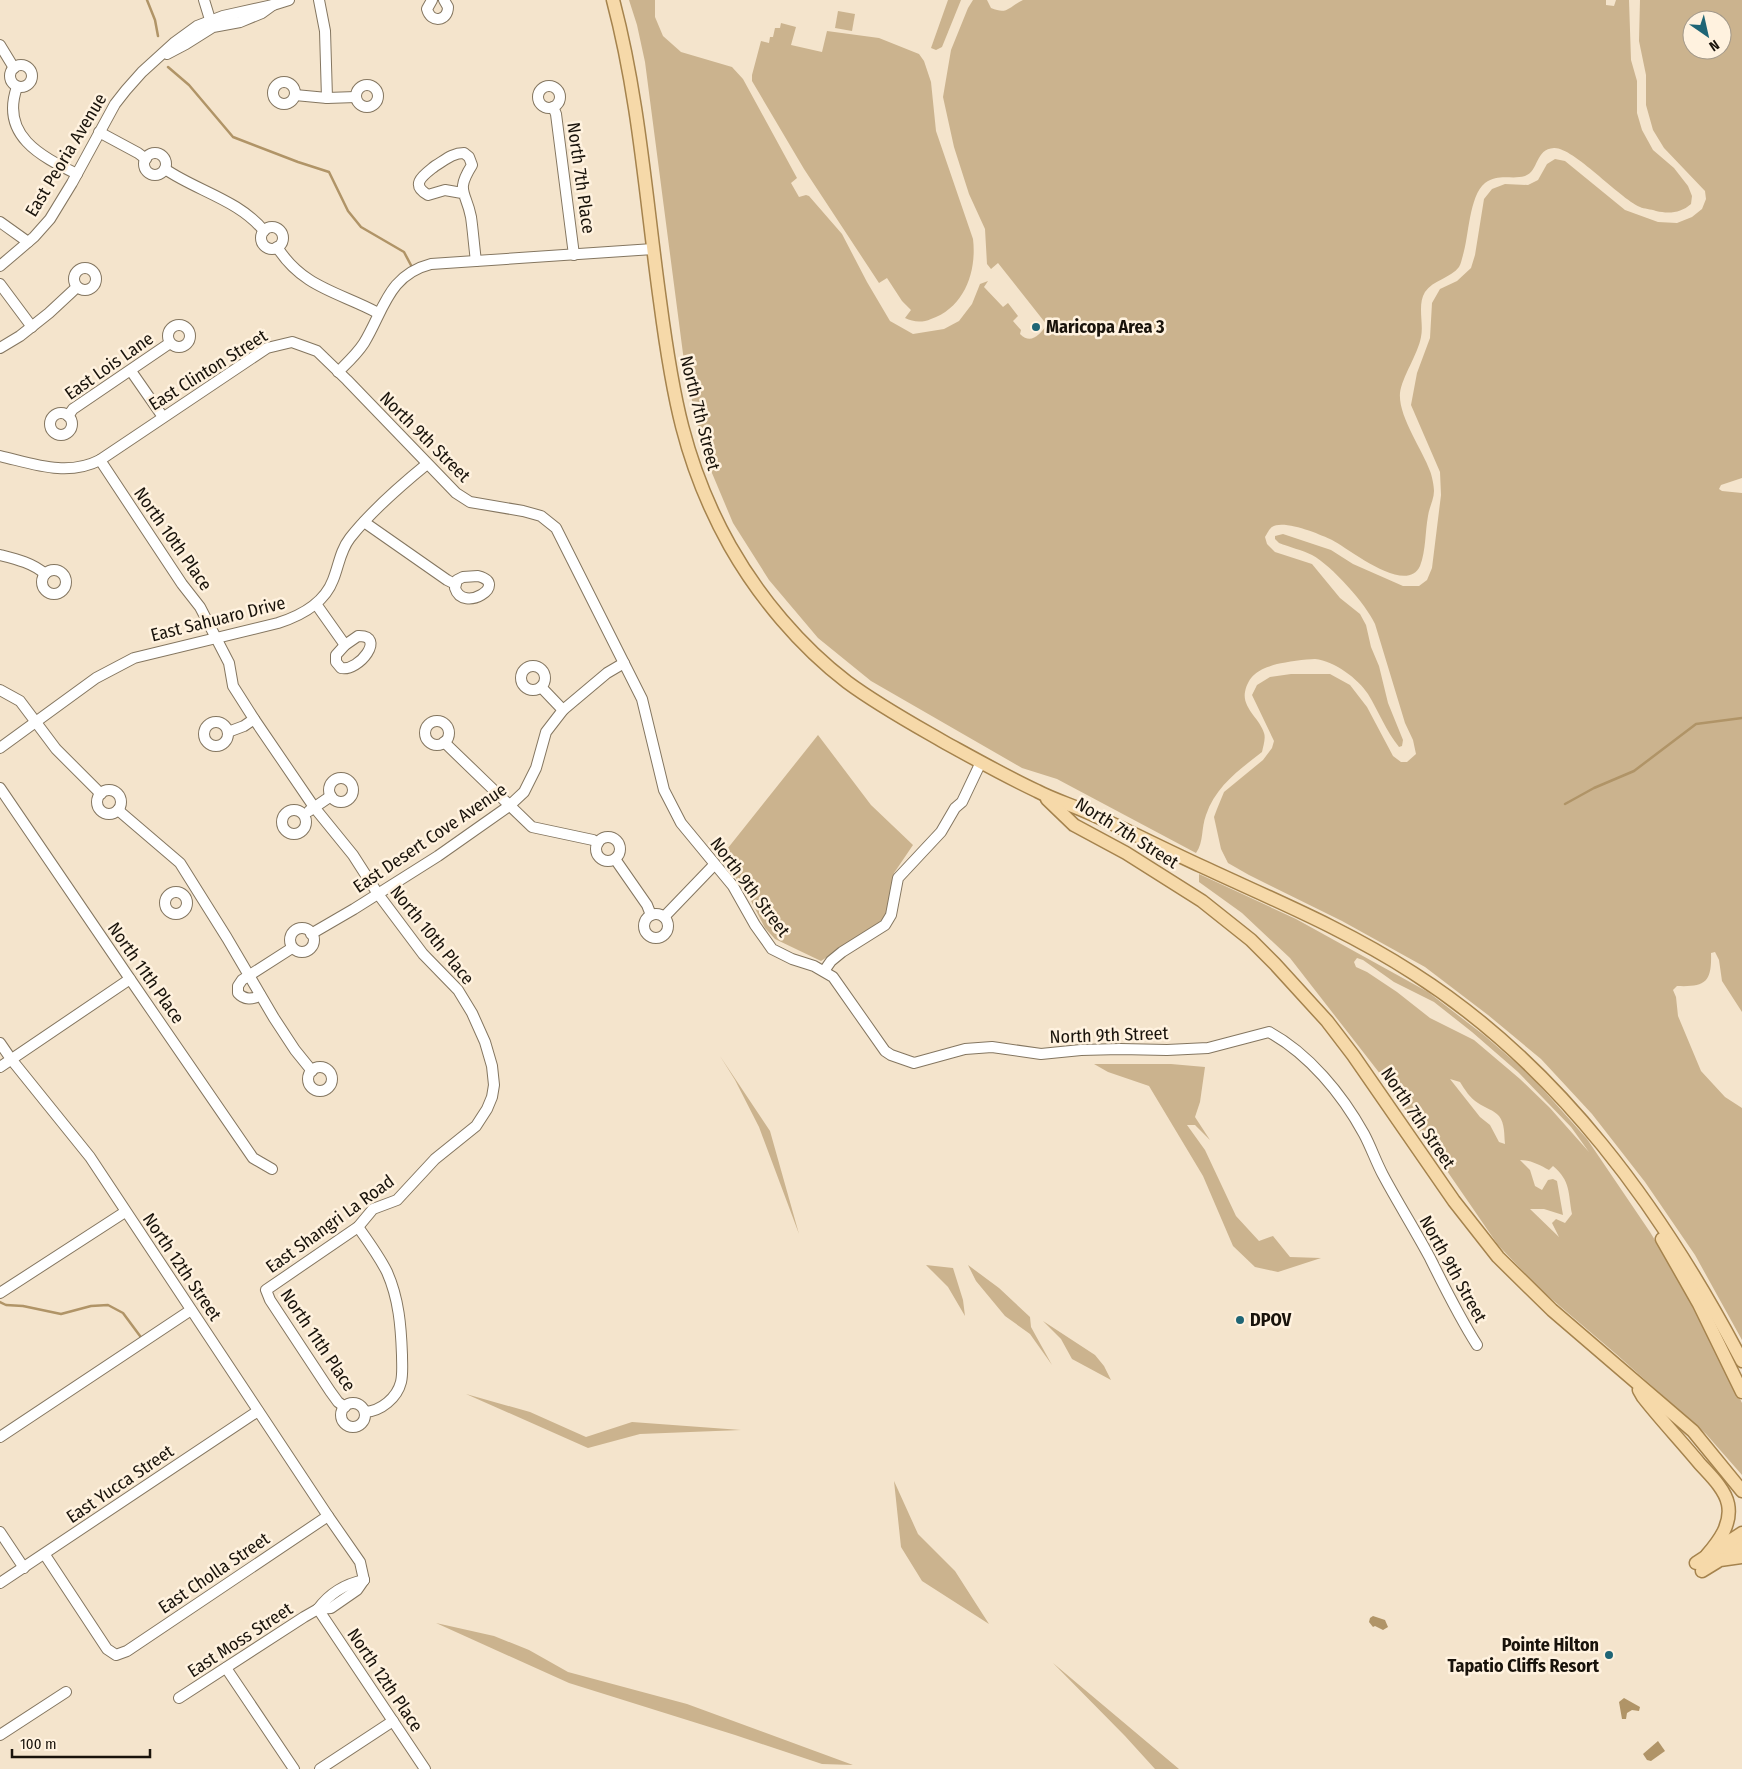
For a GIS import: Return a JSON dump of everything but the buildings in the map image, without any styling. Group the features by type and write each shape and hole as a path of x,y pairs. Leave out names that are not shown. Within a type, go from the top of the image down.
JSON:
{"main road":[{"name":"North 7th Street","path":"613,0 630,72 668,360 686,446 696,476 713,515 750,579 775,612 816,655 842,678 888,709 1042,794 1084,810 1200,866 1325,922 1368,945 1417,975 1484,1025 1532,1067 1597,1137 1679,1251 1712,1305 1742,1360"},
{"name":"North 7th Street","path":"1042,794 1074,825 1126,853 1202,901 1250,940 1275,964 1327,1021 1353,1055 1454,1201 1498,1258 1552,1310 1694,1431 1742,1491"},
{"path":"1622,1170 1629,1188 1659,1233 1699,1304 1742,1392"},
{"path":"1633,1379 1643,1397 1726,1496 1728,1519 1725,1529 1699,1567 1720,1560 1742,1557"},
{"path":"1707,1555 1742,1533"},
{"path":"1720,1560 1742,1545"}],"street":[{"path":"204,0 212,24"},
{"name":"East Peoria Avenue","path":"0,266 43,227 64,197 99,132 126,90 158,58 186,44 212,24 240,22 289,0"},
{"path":"319,0 325,31 327,98"},
{"path":"432,0 427,10 430,16 436,20 443,18 448,13 448,6 444,0"},
{"path":"0,45 14,68"},
{"path":"20,66 26,67 31,74 30,81 26,86 17,86 14,85 10,78 11,71 20,66"},
{"path":"17,86 13,108 15,120 23,138 34,149 77,174"},
{"path":"295,95 327,98 356,97"},
{"name":"North 7th Place","path":"552,107 556,114 574,255"},
{"path":"99,132 146,159"},
{"path":"462,193 445,190 428,195 421,192 418,184 421,177 452,154 464,153 469,157 472,165 464,177 462,193 470,214 476,261"},
{"path":"150,155 160,155 165,160 165,169 159,174 152,174 146,170 144,163 150,155"},
{"path":"165,169 241,210 256,221 264,231"},
{"path":"0,222 28,242"},
{"path":"273,227 281,232 282,242 277,247 270,248 264,244 261,238 264,231 273,227"},
{"path":"277,247 296,272 316,285 378,314"},
{"path":"338,372 356,354 364,342 394,286 422,266 653,249"},
{"path":"0,284 32,327"},
{"path":"0,348 32,327 77,287"},
{"name":"East Clinton Street","path":"0,456 60,468 82,468 100,460 267,348 283,343 292,342 316,351 338,372"},
{"name":"East Lois Lane","path":"68,416 73,409 170,343"},
{"path":"131,370 163,417"},
{"name":"North 9th Street","path":"338,372 456,493 470,502 541,516 556,528 642,699 664,790 681,823 733,886 755,925 772,949 792,959 809,964 833,977 885,1051 914,1063 965,1049 992,1047 1040,1054 1110,1049 1167,1050 1208,1048 1269,1032 1287,1042 1322,1075 1346,1105 1364,1134 1382,1173 1428,1256 1458,1316 1477,1345"},
{"name":"North 10th Place","path":"100,460 182,584 200,607 229,663 233,686 254,719 314,807 353,855 378,894 423,954 458,990 472,1013 485,1042 492,1066 494,1085 492,1097"},
{"name":"East Sahuaro Drive","path":"0,748 96,678 134,658 294,618 316,604 328,590 333,580 342,551 364,522 393,493 427,464"},
{"path":"364,522 455,584"},
{"path":"0,555 14,558 38,568 45,574"},
{"path":"316,604 345,644"},
{"name":"East Desert Cove Avenue","path":"292,948 290,942 293,932 303,929 311,934 438,856 508,806 524,792 536,768 546,732 563,710 606,673 624,663"},
{"path":"541,687 563,710"},
{"path":"0,690 20,701 56,749 100,794"},
{"path":"228,732 244,726 254,719"},
{"path":"444,742 508,806 532,827 594,840 598,843"},
{"path":"824,971 831,961 842,952 885,925 891,915 898,878 941,832 962,802 981,762"},
{"name":"North 11th Place","path":"0,788 254,1158 272,1169"},
{"path":"110,790 117,794 121,804 118,810 107,814 101,811 97,804 100,794 110,790"},
{"path":"304,815 331,796"},
{"path":"118,810 180,864 295,1050 312,1071"},
{"path":"608,837 618,842 619,853 615,859 607,861 600,858 596,850 598,843 608,837"},
{"path":"615,859 647,905 650,915"},
{"path":"664,917 714,864"},
{"path":"185,897 196,888"},
{"path":"656,914 664,917 668,924 666,932 660,937 648,935 644,928 645,921 650,915 656,914"},
{"path":"260,995 250,999 243,997 238,993 240,984 248,976 292,948 302,952 309,950 313,944 311,934"},
{"path":"0,1067 130,980"},
{"name":"North 12th Street","path":"0,1043 90,1157 190,1310 360,1562 364,1580"},
{"name":"East Shangri La Road","path":"266,1290 358,1227 373,1209 397,1200 435,1159 476,1126 488,1109 492,1097"},
{"path":"0,1294 125,1212"},
{"path":"358,1227 381,1260 390,1280 396,1299 401,1333 402,1372 401,1382 396,1394 378,1409 365,1412"},
{"name":"North 11th Place","path":"266,1290 270,1300 338,1402 345,1407"},
{"path":"0,1437 190,1310"},
{"name":"North 11th Place","path":"355,1404 360,1406 365,1412 364,1420 361,1424 352,1427 342,1420 342,1411 345,1407 355,1404"},
{"name":"East Yucca Street","path":"0,1583 258,1411"},
{"name":"East Cholla Street","path":"44,1555 108,1650 116,1655 127,1651 328,1516"},
{"path":"0,1532 24,1568"},
{"name":"East Moss Street","path":"180,1698 304,1617 318,1609 331,1608 358,1590 364,1580"},
{"name":"North 12th Place","path":"318,1609 425,1769"},
{"path":"226,1668 294,1769"},
{"path":"0,1736 66,1692"},
{"path":"320,1769 392,1721"}],"shaded area":[{"path":"629,0 655,0 655,17 663,36 681,52 732,67 743,79 797,178 791,183 799,197 809,196 842,234 890,321 913,334 944,329 959,321 972,304 980,284 988,281 984,287 1003,307 1008,303 1018,316 1013,321 1021,330 1020,334 1024,337 1031,339 1035,337 1047,325 998,263 991,269 987,264 985,229 969,194 954,147 943,97 951,50 973,0 987,0 991,8 1001,11 1023,0 1606,0 1606,5 1614,6 1616,0 1629,0 1631,60 1637,81 1637,113 1642,130 1653,150 1674,168 1688,186 1692,196 1691,204 1679,211 1670,212 1640,207 1572,155 1554,148 1543,152 1533,170 1525,176 1495,178 1485,183 1480,189 1470,217 1460,266 1456,271 1428,288 1423,297 1421,303 1421,337 1400,393 1403,412 1430,471 1434,486 1420,566 1413,574 1403,576 1390,573 1363,560 1332,540 1293,526 1277,525 1269,530 1265,537 1267,544 1275,552 1312,564 1340,598 1360,614 1366,625 1371,647 1379,666 1388,703 1403,740 1402,746 1399,747 1394,741 1364,688 1338,667 1323,660 1311,659 1277,664 1260,670 1249,681 1245,698 1265,735 1262,752 1229,779 1216,795 1206,815 1199,849 1196,853 1057,779 1022,768 871,681 818,638 769,580 733,523 704,454 685,369 645,62"},
{"path":"948,0 961,0 942,47 936,50 931,48"},
{"path":"1640,0 1742,0 1742,478 1721,485 1719,489 1742,493 1742,1012 1722,981 1719,960 1715,952 1711,953 1710,971 1705,981 1700,984 1677,986 1673,990 1676,997 1678,1016 1701,1071 1725,1097 1742,1108 1742,1340 1695,1255 1645,1182 1592,1114 1541,1059 1488,1015 1425,967 1342,921 1228,863 1221,849 1214,817 1224,792 1263,760 1272,748 1274,741 1252,695 1257,685 1270,677 1291,674 1330,674 1350,685 1367,707 1393,756 1401,762 1407,762 1416,754 1371,616 1338,576 1320,560 1312,555 1279,543 1275,536 1283,534 1331,550 1353,564 1403,586 1419,586 1427,580 1432,568 1441,495 1440,472 1411,405 1417,373 1430,338 1432,303 1440,289 1457,281 1471,268 1475,255 1484,199 1492,189 1505,184 1528,185 1538,180 1547,164 1555,159 1565,161 1625,210 1658,222 1677,223 1692,217 1702,209 1706,199 1705,191 1664,148 1653,130 1646,105 1646,75 1639,41"},
{"path":"838,11 855,14 852,31 835,28"},
{"path":"781,23 796,27 791,45 822,52 827,31 879,38 919,54 924,61 931,82 936,131 973,239 974,251 973,264 966,287 960,298 942,314 921,321 905,318 911,310 902,301 887,278 879,283 804,169 752,81 761,41 769,43 775,28 780,28"},
{"path":"818,735 871,805 913,845 894,873 886,918 821,961 775,939 765,928 746,891 720,858"},
{"path":"1199,874 1296,919 1428,992 1485,1036 1531,1076 1587,1139 1650,1232 1702,1317 1742,1403 1742,1475 1706,1434 1541,1290 1498,1245 1381,1075 1290,958 1242,913 1199,882","holes":["1357,958 1363,960 1394,982 1434,1002 1472,1032 1518,1072 1571,1127 1589,1152 1550,1108 1520,1079 1474,1040 1430,1018 1397,992 1356,967 1354,962","1450,1079 1460,1082 1473,1099 1499,1116 1503,1126 1505,1144 1499,1142 1490,1125 1480,1117","1520,1160 1532,1162 1549,1170 1553,1166 1566,1182 1572,1214 1565,1223 1556,1219 1552,1223 1559,1237 1530,1209 1544,1209 1563,1215 1557,1181 1553,1179 1548,1180 1542,1190 1535,1186 1530,1170"]},
{"path":"720,1056 770,1131 799,1234 759,1127 735,1080"},
{"path":"1094,1064 1171,1064 1205,1067 1200,1102 1195,1117 1210,1140 1195,1125 1187,1125 1205,1150 1236,1216 1259,1241 1273,1236 1290,1257 1321,1258 1278,1272 1255,1267 1233,1246 1203,1176 1149,1086 1108,1072"},
{"path":"926,1265 953,1268 963,1300 965,1316 948,1287"},
{"path":"968,1265 999,1288 1030,1317 1031,1327 1052,1365 1030,1334 1005,1316 976,1281"},
{"path":"1043,1321 1095,1355 1104,1366 1111,1380 1072,1359 1061,1339"},
{"path":"466,1394 530,1412 586,1437 632,1422 741,1430 640,1434 588,1448"},
{"path":"894,1481 918,1534 955,1571 989,1624 922,1581 901,1547"},
{"path":"1373,1616 1385,1620 1388,1627 1383,1630 1375,1626 1373,1627 1369,1622"},
{"path":"436,1623 494,1636 529,1650 568,1672 687,1704 853,1765 822,1764 569,1683"},
{"path":"1053,1663 1179,1769 1155,1769"},
{"path":"1624,1698 1640,1707 1639,1711 1632,1710 1627,1713 1626,1719 1622,1719 1619,1702"},
{"path":"1658,1741 1665,1751 1651,1761 1647,1760 1643,1754"}],"waterway":[{"path":"147,0 155,20 158,36"},
{"path":"168,67 189,85 233,137 329,172 348,211 361,227 404,252 413,269"},
{"path":"1565,804 1594,788 1634,771 1696,724 1742,718"},
{"path":"0,1302 6,1305 23,1306 61,1314 91,1306 108,1305 123,1313 143,1340"}],"place":[{"name":"Maricopa Area 3","path":"1036,327"},
{"name":"DPOV","path":"1240,1320"},
{"name":"Pointe Hilton Tapatio Cliffs Resort","path":"1609,1655"}]}
